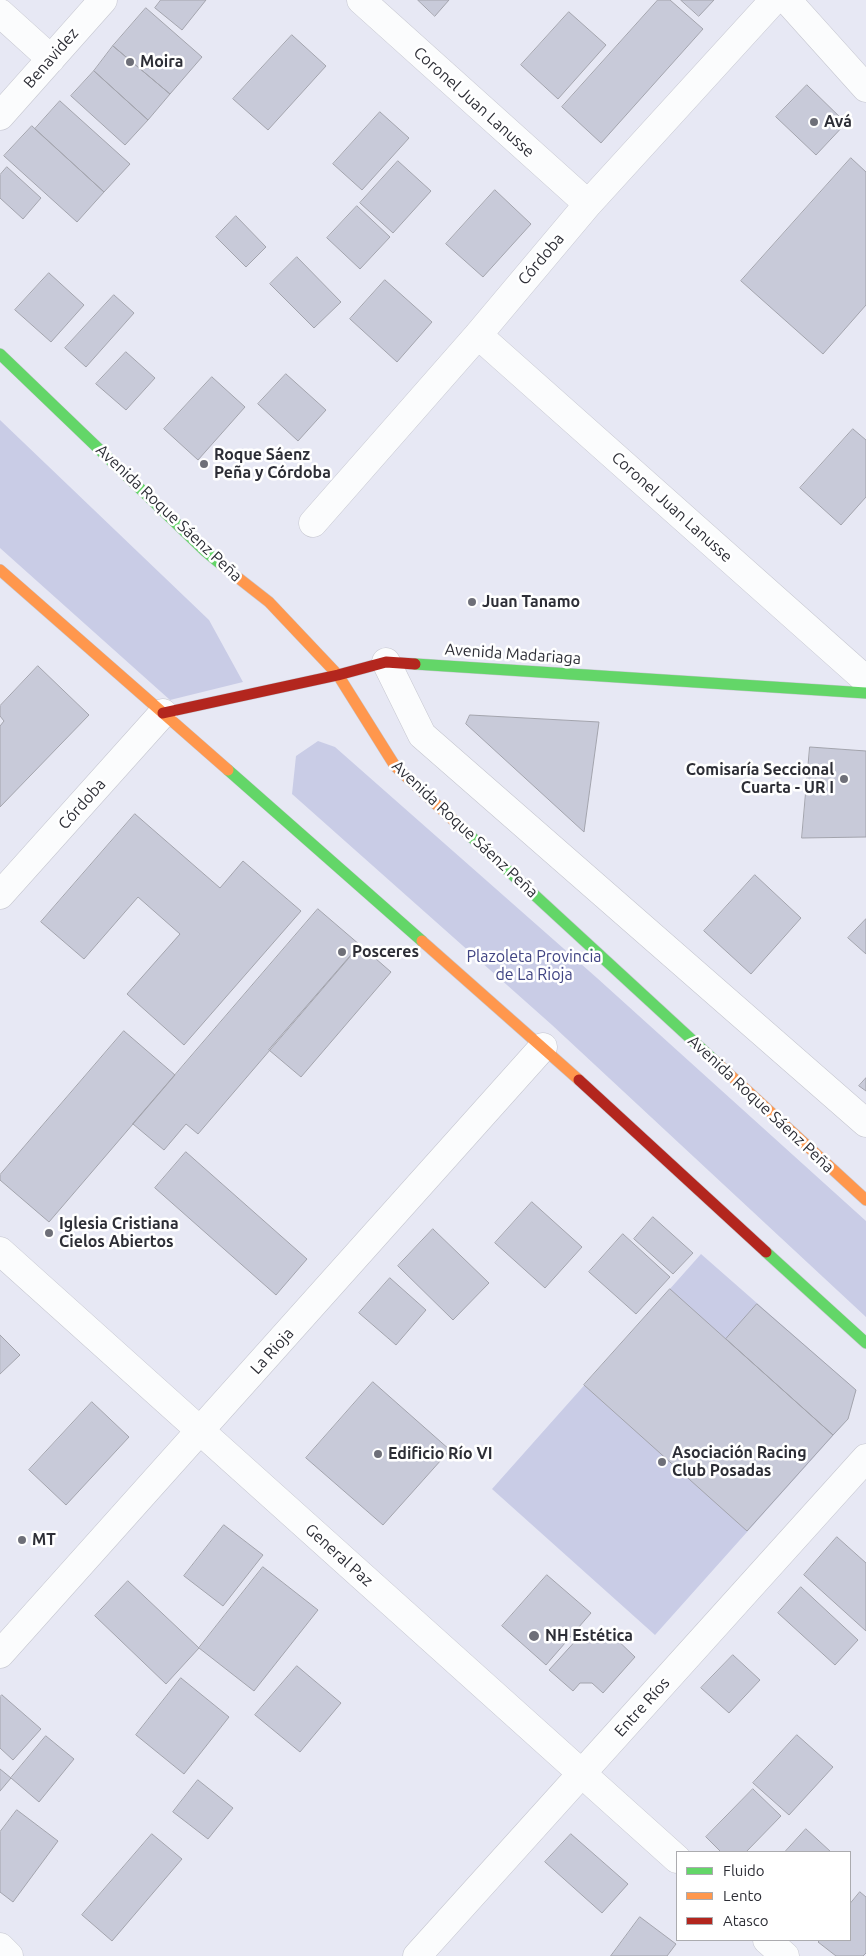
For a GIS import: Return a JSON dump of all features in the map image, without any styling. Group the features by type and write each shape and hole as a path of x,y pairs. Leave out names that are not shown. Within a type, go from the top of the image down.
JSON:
{"main road":[{"name":"Avenida Roque Sáenz Peña","path":"0,354 205,551 269,602 338,675 394,766 866,1200"},
{"path":"0,570 543,1047 866,1343"},
{"name":"Avenida Madariaga","path":"163,713 338,675 386,662 866,693"}],"street":[{"name":"Benavidez","path":"0,116 102,0"},
{"name":"Coronel Juan Lanusse","path":"361,0 588,204"},
{"name":"Córdoba","path":"313,523 478,335 588,204 774,0"},
{"path":"787,0 866,88"},
{"path":"0,13 51,59"},
{"name":"Coronel Juan Lanusse","path":"478,335 866,680"},
{"path":"386,662 422,735 866,1123"},
{"name":"Córdoba","path":"0,895 163,713"},
{"name":"La Rioja","path":"0,1654 543,1047"},
{"name":"General Paz","path":"0,1251 676,1858"},
{"name":"Entre Ríos","path":"417,1956 866,1458"},
{"path":"768,1941 785,1956"},
{"path":"0,1948 10,1956"}],"green space":[{"path":"0,420 209,620 243,682 170,700 0,548"},
{"name":"Plazoleta Provincia de La Rioja","path":"318,741 335,747 597,978 866,1221 866,1317 552,1025 292,794 296,756"},
{"name":"Asociación Racing Club Posadas","path":"701,1254 856,1390 848,1419 655,1635 492,1489"}],"building":[{"path":"161,0 206,0 182,30 155,8"},
{"path":"418,0 449,0 435,16"},
{"path":"658,0 670,0 703,29 601,143 562,107"},
{"path":"681,0 714,0 699,16"},
{"path":"146,8 202,57 170,94 113,46"},
{"path":"569,12 606,45 558,99 521,65"},
{"path":"292,35 326,66 268,130 233,99"},
{"path":"113,46 170,94 148,120 94,71"},
{"path":"94,71 148,120 125,145 71,96"},
{"path":"807,85 846,123 816,155 776,117"},
{"path":"60,101 130,164 104,192 35,129"},
{"path":"380,112 409,138 362,190 333,164"},
{"path":"32,126 104,192 77,222 4,156"},
{"path":"851,158 866,172 866,305 823,354 741,281"},
{"path":"398,161 431,191 393,233 360,203"},
{"path":"7,167 41,198 23,219 0,198 0,175"},
{"path":"495,190 531,224 483,277 446,244"},
{"path":"357,206 390,237 360,269 327,238"},
{"path":"236,216 266,247 246,267 216,237"},
{"path":"297,257 341,302 314,328 270,284"},
{"path":"49,273 84,305 51,342 15,310"},
{"path":"385,280 432,322 397,362 350,319"},
{"path":"114,295 134,313 86,367 65,348"},
{"path":"126,352 155,378 126,410 96,384"},
{"path":"286,374 326,410 298,441 258,404"},
{"path":"212,377 245,407 198,460 164,429"},
{"path":"853,429 866,440 866,497 841,525 800,488"},
{"path":"38,666 89,715 0,807 0,726 4,721 0,716 0,706"},
{"path":"470,715 599,722 584,832 466,724"},
{"path":"810,747 866,751 866,837 802,838"},
{"path":"135,814 220,888 243,861 301,911 184,1045 127,994 180,934 138,897 84,959 41,922"},
{"path":"755,875 801,918 751,974 704,931"},
{"path":"318,909 360,945 198,1134 186,1124 164,1150 133,1124"},
{"path":"866,919 866,954 848,938"},
{"path":"360,945 391,972 301,1077 269,1050"},
{"path":"124,1031 175,1075 49,1222 0,1180 0,1175"},
{"path":"866,1078 866,1091 859,1086"},
{"path":"186,1152 307,1259 276,1295 155,1188"},
{"path":"532,1202 582,1247 545,1288 495,1243"},
{"path":"653,1217 693,1253 673,1274 634,1239"},
{"path":"433,1229 489,1283 453,1320 398,1266"},
{"path":"623,1234 670,1277 636,1314 589,1272"},
{"path":"390,1278 426,1310 396,1345 359,1313"},
{"path":"670,1289 833,1435 747,1531 584,1385"},
{"path":"757,1304 856,1390 848,1419 833,1435 726,1339"},
{"path":"0,1335 20,1355 0,1374"},
{"name":"Edificio Río VI","path":"373,1382 450,1450 383,1525 306,1458"},
{"path":"92,1402 129,1437 66,1505 29,1470"},
{"path":"224,1525 263,1555 223,1606 184,1576"},
{"path":"837,1537 866,1563 866,1631 804,1575"},
{"path":"263,1567 318,1610 254,1691 199,1648"},
{"path":"547,1575 591,1613 546,1665 502,1626"},
{"path":"128,1581 199,1648 166,1684 95,1616"},
{"path":"801,1587 858,1640 835,1665 778,1613"},
{"path":"611,1634 635,1657 603,1693 592,1683 580,1683 573,1691 549,1670 579,1637"},
{"path":"733,1655 760,1680 729,1713 701,1688"},
{"path":"297,1666 341,1703 300,1752 255,1715"},
{"path":"181,1678 229,1717 184,1774 136,1735"},
{"path":"2,1695 41,1729 13,1760 0,1748 0,1697"},
{"path":"797,1735 833,1767 789,1815 753,1783"},
{"path":"46,1736 74,1759 39,1802 11,1778"},
{"path":"0,1769 11,1778 0,1791"},
{"path":"198,1780 233,1808 208,1839 173,1812"},
{"path":"753,1789 781,1816 747,1851 720,1851 706,1837"},
{"path":"17,1810 58,1841 13,1902 0,1892 0,1832"},
{"path":"806,1829 830,1851 786,1851"},
{"path":"152,1834 182,1859 112,1941 82,1915"},
{"path":"571,1834 628,1884 602,1913 545,1862"},
{"path":"860,1892 866,1897 866,1953 863,1956 836,1956 818,1942 851,1941 851,1903"},
{"path":"640,1917 676,1944 667,1956 611,1956"}],"traffic: fast":[{"path":"0,354 205,551 223,566"},
{"path":"415,664 866,693"},
{"path":"228,770 422,941"},
{"path":"465,831 716,1062"},
{"path":"766,1252 866,1343"}],"traffic: slow":[{"path":"223,566 269,602 338,675 395,766 465,831"},
{"path":"0,570 228,770"},
{"path":"422,941 579,1080"},
{"path":"716,1062 866,1200"}],"traffic: jam":[{"path":"163,713 338,675 386,662 415,664"},
{"path":"579,1080 766,1252"}],"place":[{"name":"Moira","path":"130,62"},
{"name":"Avá","path":"814,122"},
{"name":"Roque Sáenz Peña y Córdoba","path":"204,464"},
{"name":"Juan Tanamo","path":"472,602"},
{"name":"Comisaría Seccional Cuarta - UR I","path":"844,779"},
{"name":"Posceres","path":"342,952"},
{"name":"Iglesia Cristiana Cielos Abiertos","path":"49,1233"},
{"name":"Edificio Río VI","path":"378,1454"},
{"name":"Asociación Racing Club Posadas","path":"662,1462"},
{"name":"MT","path":"22,1540"},
{"name":"NH Estética","path":"534,1636"}]}
